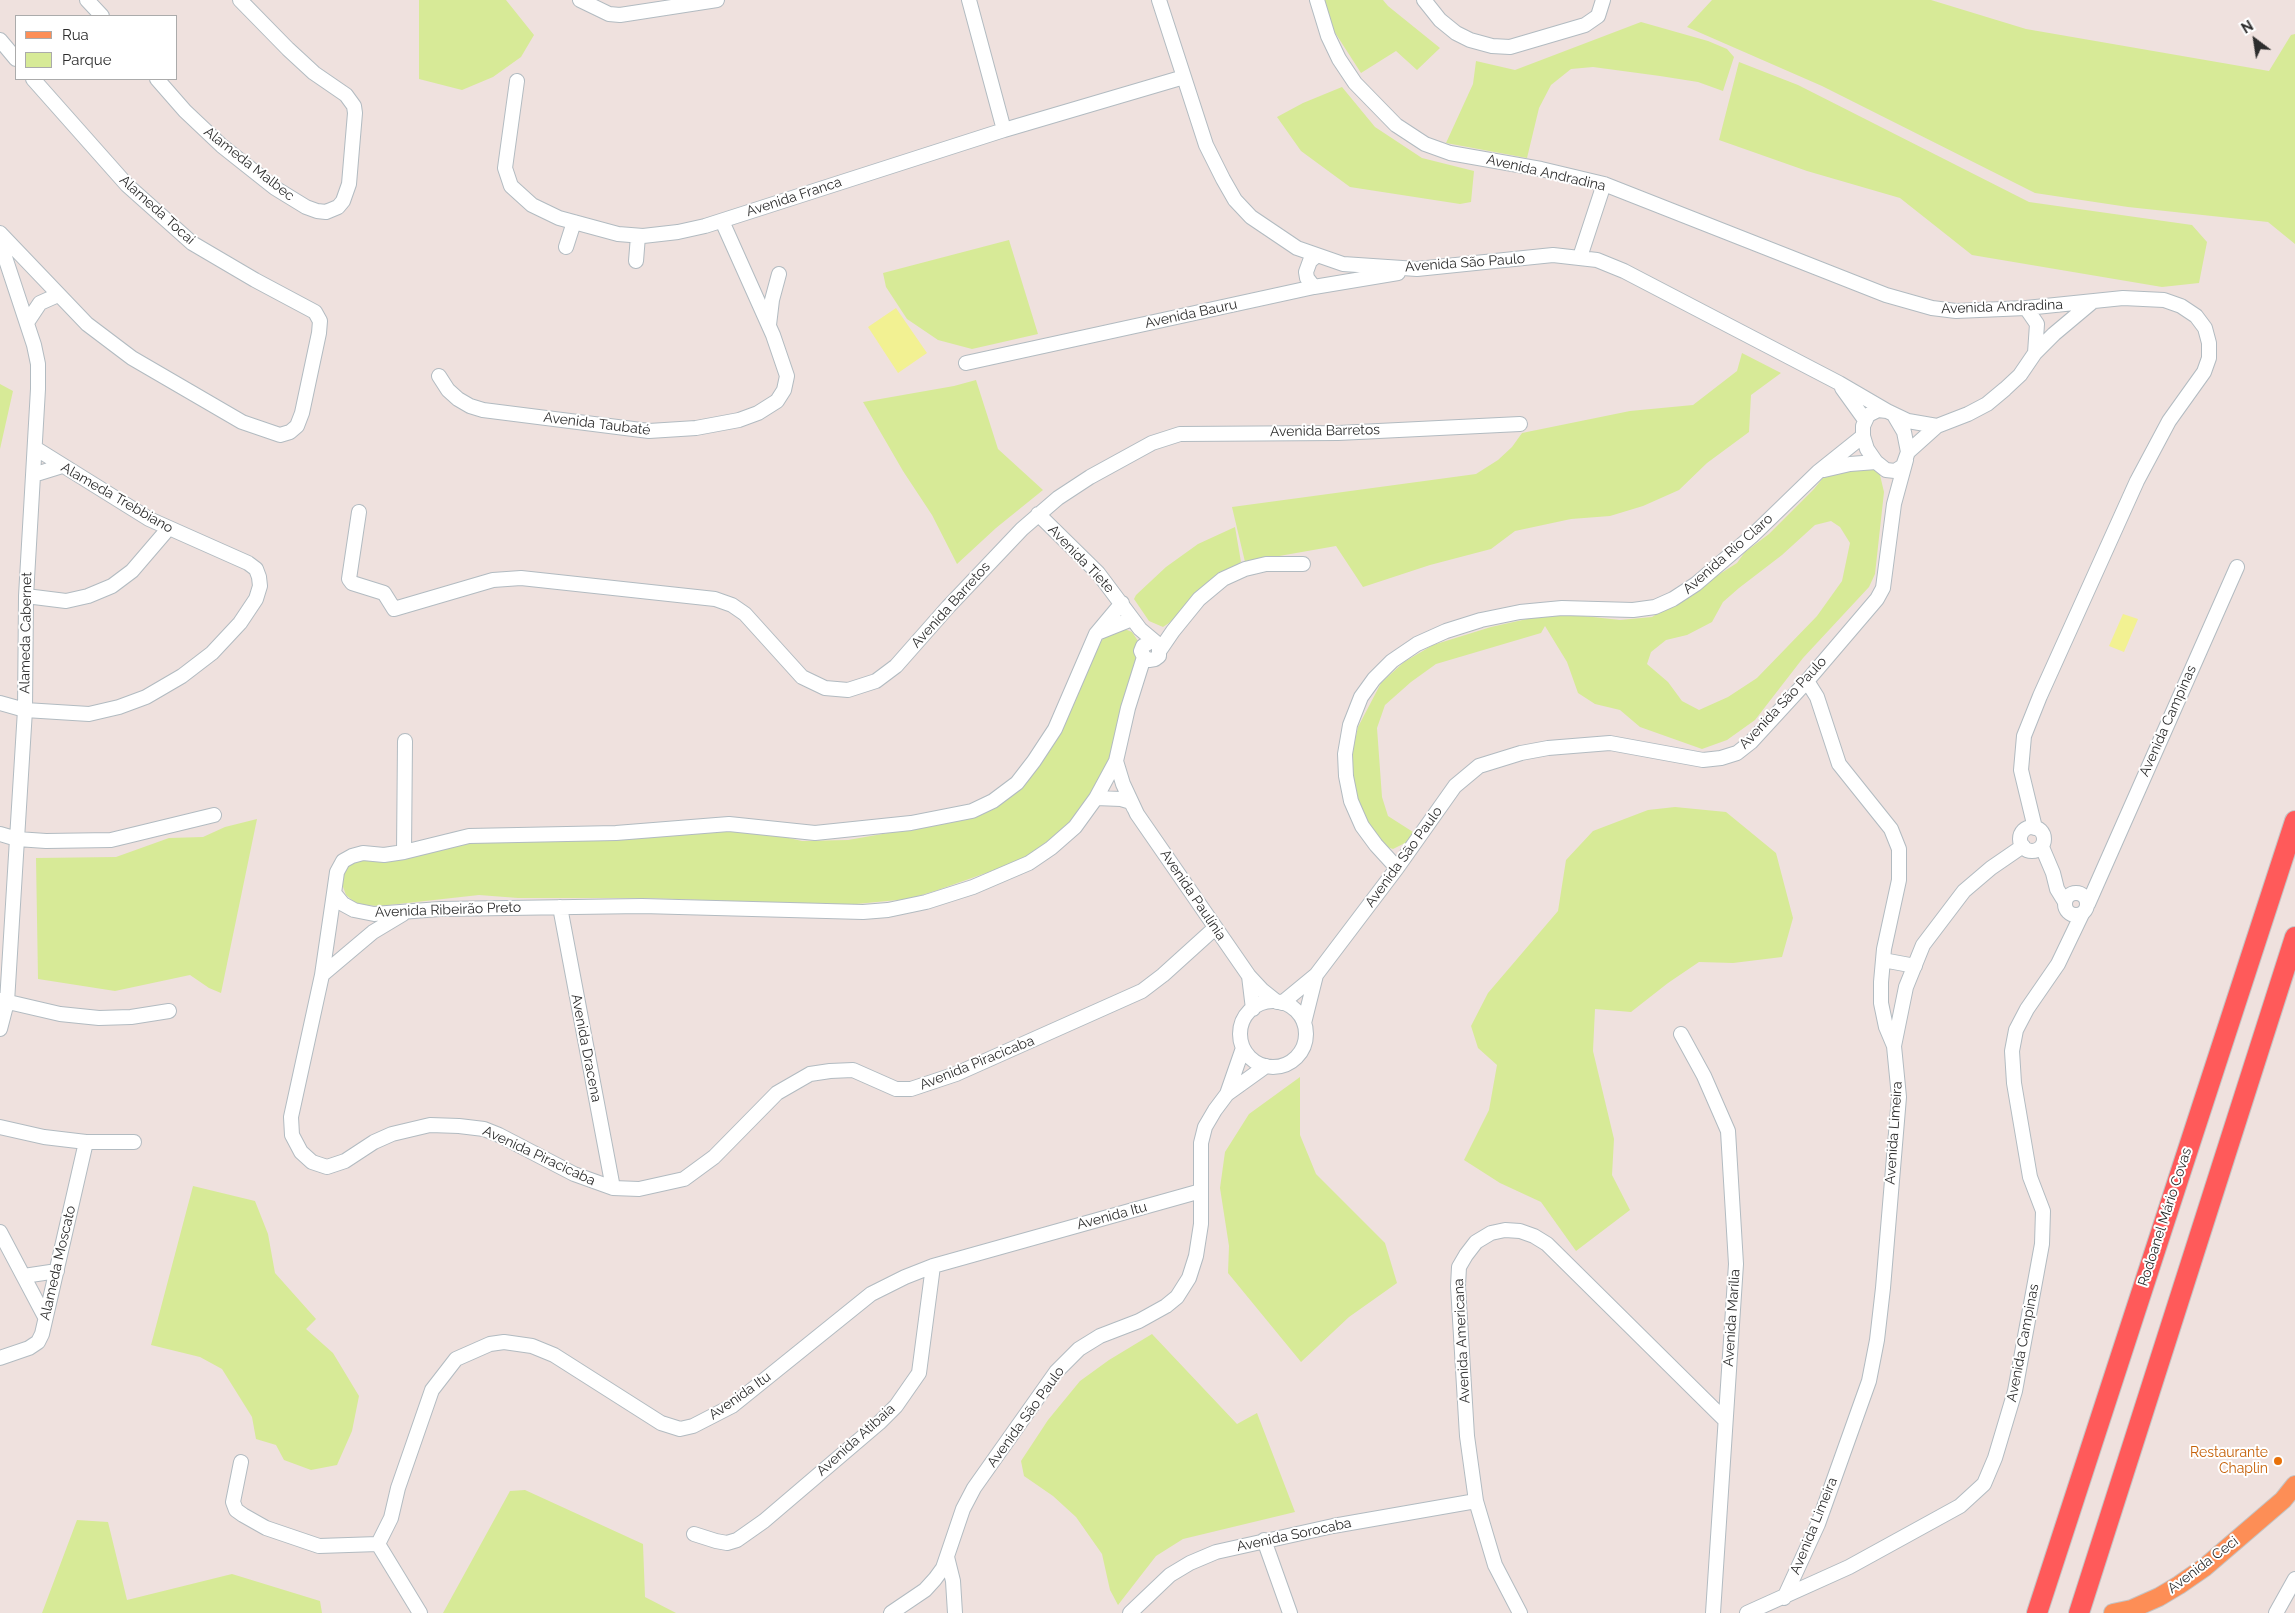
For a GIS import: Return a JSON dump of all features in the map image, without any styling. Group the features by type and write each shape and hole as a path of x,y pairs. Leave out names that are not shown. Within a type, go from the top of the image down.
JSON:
{"highway":[{"name":"Rodoanel Mário Covas","path":"2037,1613 2295,821"},
{"path":"2079,1613 2295,937"}],"main road":[{"name":"Avenida Ceci","path":"2113,1613 2132,1609 2179,1585 2205,1567 2289,1499 2295,1485"}],"street":[{"path":"87,0 101,15"},
{"name":"Alameda Malbec","path":"158,80 185,111 222,146 275,188 306,207 317,211 326,212 338,207 343,201 349,184 354,106 346,95 314,73 288,50 240,0"},
{"path":"580,0 609,14 620,15 716,0"},
{"path":"969,0 1004,130"},
{"name":"Avenida São Paulo","path":"1159,0 1212,159 1235,200 1251,217 1297,248 1343,264 1416,269 1553,255 1597,260 1624,271 1839,383 1890,413"},
{"name":"Avenida Andradina","path":"1316,0 1328,36 1339,60 1355,83 1396,125 1425,144 1450,153 1541,169 1604,184 1886,295 1932,308 1956,311 2026,308 2091,303 2123,298 2164,300 2181,306 2196,316 2205,328 2209,343 2209,358 2204,372 2169,421 2137,481 2024,736 2021,770 2035,828"},
{"path":"1424,0 1440,20 1456,33 1470,40 1492,46 1510,47 1585,25 1598,16 1604,0"},
{"path":"0,40 15,58"},
{"name":"Avenida Franca","path":"516,81 505,162 506,176 517,193 532,205 559,218 618,234 638,236 678,232 722,220 1004,130 1184,77"},
{"name":"Alameda Tocai","path":"34,80 127,185 192,243 255,280 316,312 320,321 319,333 302,413 297,426 290,432 280,435 242,422 132,358 87,324 58,295"},
{"path":"1580,257 1604,184"},
{"name":"Avenida Taubaté","path":"439,376 448,390 458,399 470,406 483,410 649,431 696,428 739,420 758,413 777,401 784,390 786,376 783,359 722,220"},
{"path":"566,247 574,222"},
{"path":"0,233 58,295 40,303 28,321"},
{"path":"636,261 638,236"},
{"name":"Alameda Cabernet","path":"0,242 28,321 38,364 26,596 25,710 17,839 0,1029"},
{"path":"1321,257 1330,270 1320,286 1307,278 1306,272 1310,261 1321,257"},
{"name":"Avenida Bauru","path":"966,362 1320,286 1416,269"},
{"path":"769,326 772,300 779,274"},
{"path":"1937,426 1908,421 1878,410 1868,415 1865,420 1863,436 1867,449 1881,466 1895,471 1902,466 1907,456 1937,426 1968,414 1987,404 2020,375 2035,353 2074,316 2091,303"},
{"path":"2026,308 2038,324 2035,353"},
{"name":"Avenida São Paulo","path":"1839,383 1865,420"},
{"path":"1890,413 1904,432 1907,456"},
{"name":"Avenida Barretos","path":"359,512 350,579 352,584 384,593 395,610 493,580 521,578 715,599 732,605 745,614 802,677 825,688 848,690 876,681 896,666 948,607 1038,514 1090,477 1152,443 1180,434 1338,433 1520,424"},
{"name":"Avenida Rio Claro","path":"1398,868 1376,845 1362,826 1351,801 1346,776 1345,754 1350,725 1361,697 1374,679 1392,661 1416,644 1446,631 1481,620 1520,612 1562,608 1633,610 1661,605 1696,584 1752,536 1818,472 1863,436"},
{"name":"Alameda Trebbiano","path":"0,703 25,710 63,714 89,714 119,707 146,697 182,676 212,654 240,623 258,593 259,577 256,569 149,519 35,448"},
{"name":"Avenida São Paulo","path":"1280,1002 1316,975 1398,868 1455,786 1479,766 1521,753 1548,748 1610,743 1703,760 1721,758 1736,753 1751,742 1872,606 1883,588 1894,504 1907,456"},
{"path":"33,475 62,466"},
{"name":"Avenida Rio Claro","path":"1818,472 1836,466 1881,466"},
{"name":"Avenida São Paulo","path":"1881,466 1894,504"},
{"name":"Avenida Tiete","path":"1038,514 1098,573 1122,603 1151,649"},
{"path":"26,596 66,601 88,596 112,586 132,571 168,529"},
{"name":"Avenida Ribeirão Preto","path":"334,893 343,904 354,910 374,914 440,909 642,906 863,912 888,910 926,902 973,887 1029,863 1051,848 1075,827 1096,798 1116,761 1128,708 1151,649 1173,631 1200,599 1223,579 1244,569 1266,564 1303,564"},
{"name":"Avenida Campinas","path":"1747,1613 1784,1598 1849,1567 1960,1506 1984,1484 2015,1392 2042,1244 2043,1211 2030,1176 2014,1083 2012,1051 2016,1030 2026,1009 2058,964 2067,945 2076,903 2099,876 2237,567"},
{"path":"334,893 337,872 343,861 352,856 363,853 384,855 404,852 480,835 616,832 729,824 815,833 912,823 972,811 993,801 1017,783 1034,761 1055,729 1096,634 1122,603"},
{"path":"1096,634 1136,624"},
{"name":"Avenida Limeira","path":"1784,1598 1818,1524 1869,1381 1877,1340 1899,1097 1894,1046 1886,1026 1881,1003 1883,960 1899,880 1898,849 1891,829 1839,764 1817,697 1807,681"},
{"path":"404,852 405,741"},
{"name":"Avenida Paulínia","path":"1116,761 1123,784 1137,814"},
{"name":"Avenida Paulínia","path":"1096,798 1114,798 1131,802 1137,814 1249,976 1262,990 1280,1002"},
{"path":"0,834 17,839 76,842 111,840 214,815"},
{"path":"2042,847 2032,851 2023,846 2021,841 2024,831 2035,828 2044,836 2042,847 2053,873 2057,889 2076,903"},
{"path":"1894,1046 1906,987 1923,945 1964,891 1991,868 2023,846"},
{"name":"Avenida Piracicaba","path":"334,893 322,975 291,1117 292,1135 295,1144 312,1162 327,1167 345,1161 374,1142 392,1134 430,1125 484,1129 499,1135 550,1163 593,1182 612,1188 639,1189 684,1179 714,1157 777,1093 810,1074 830,1070 852,1070 896,1089 911,1089 932,1084 973,1067 1142,992 1215,928"},
{"name":"Avenida Dracena","path":"560,908 612,1188"},
{"path":"322,975 372,932 408,912"},
{"path":"1883,960 1915,966"},
{"name":"Avenida São Paulo","path":"1304,1023 1316,975"},
{"name":"Avenida Paulínia","path":"1249,976 1253,1008"},
{"path":"4,1001 60,1014 99,1018 131,1017 169,1011"},
{"path":"1268,1002 1280,1002 1295,1010 1304,1023 1306,1033 1301,1052 1286,1064 1266,1066 1257,1063 1243,1048 1240,1038 1241,1027 1253,1008 1268,1002"},
{"name":"Avenida Marília","path":"1681,1034 1704,1076 1728,1131 1736,1264 1713,1613"},
{"name":"Avenida São Paulo","path":"1227,1094 1243,1048"},
{"name":"Avenida São Paulo","path":"891,1613 925,1590 943,1568 963,1509 974,1488 1056,1372 1078,1349 1100,1336 1151,1315 1177,1297 1189,1278 1196,1256 1201,1224 1201,1143 1205,1127 1214,1110 1227,1094 1266,1066"},
{"path":"0,1128 44,1137 86,1142 134,1142"},
{"name":"Alameda Moscato","path":"0,1358 29,1348 38,1342 42,1334 86,1142"},
{"name":"Avenida Itu","path":"378,1544 391,1518 398,1488 432,1390 456,1359 472,1351 504,1342 532,1346 554,1355 661,1423 680,1428 693,1426 732,1406 871,1294 933,1266 1201,1191"},
{"name":"Avenida Americana","path":"1520,1613 1495,1564 1476,1501 1467,1436 1458,1286 1459,1267 1466,1254 1476,1242 1491,1233 1505,1230 1534,1236 1547,1244 1571,1265 1725,1420"},
{"path":"0,1232 45,1317"},
{"name":"Avenida Atibaia","path":"694,1534 716,1541 727,1542 737,1540 764,1520 896,1406 919,1373 933,1266"},
{"path":"24,1276 57,1272"},
{"path":"241,1462 233,1502 236,1510 266,1528 318,1546 378,1544 420,1613"},
{"name":"Avenida Sorocaba","path":"1130,1613 1170,1575 1190,1563 1216,1552 1264,1540 1476,1501"},
{"path":"1264,1540 1290,1613"},
{"path":"947,1557 953,1581 956,1613"},
{"path":"2276,1613 2295,1578"},
{"path":"925,1590 932,1589 954,1595"}],"green space":[{"path":"419,0 506,0 534,35 521,57 493,77 462,90 419,79"},
{"path":"1323,0 1383,0 1440,48 1417,70 1396,51 1361,73 1334,31"},
{"path":"1712,0 1931,0 2026,29 2269,71 2291,35 2295,34 2295,244 2268,222 2128,207 2035,193 1822,86 1687,27"},
{"path":"1641,22 1708,41 1727,49 1734,57 1723,91 1698,82 1660,76 1593,67 1571,69 1551,85 1539,108 1527,158 1446,143 1473,84 1476,61 1515,70"},
{"path":"1739,62 1798,85 2029,202 2192,225 2207,242 2199,283 2162,287 1972,255 1900,198 1807,171 1719,140"},
{"path":"1342,87 1375,127 1422,158 1474,171 1471,202 1460,204 1350,187 1301,151 1277,117 1303,103"},
{"path":"1009,240 1038,334 972,349 938,340 907,319 886,287 883,273"},
{"path":"1742,353 1781,373 1751,395 1749,432 1707,463 1679,490 1643,506 1610,516 1571,519 1515,531 1491,549 1430,565 1363,587 1336,546 1245,562 1232,507 1476,474 1498,460 1512,447 1522,433 1630,411 1693,405 1737,371"},
{"path":"976,380 998,449 1043,490 996,528 957,564 932,515 903,471 863,402 954,386"},
{"path":"0,384 13,391 0,449"},
{"path":"1868,464 1879,471 1884,492 1875,574 1869,587 1803,658 1755,720 1727,740 1702,749 1640,727 1620,710 1595,704 1578,693 1567,662 1545,626 1541,633 1436,664 1411,682 1385,705 1377,728 1382,797 1388,816 1413,832 1407,842 1393,849 1384,846 1360,811 1352,778 1353,749 1358,727 1381,683 1404,662 1433,645 1491,627 1536,617 1566,614 1620,620 1652,617 1737,563 1745,552 1769,534 1814,489 1827,473","holes":["1831,521 1840,527 1850,543 1842,581 1817,616 1757,678 1728,697 1699,710 1682,701 1668,682 1647,664 1651,652 1666,640 1687,635 1712,622 1723,602 1782,555 1815,525"]},
{"path":"1235,527 1241,562 1199,590 1186,607 1163,627 1149,621 1134,599 1136,595 1166,567 1198,544"},
{"path":"1122,628 1132,632 1138,641 1139,654 1115,747 1101,781 1086,805 1059,836 1017,862 935,891 908,899 846,905 647,898 518,898 479,895 380,906 358,905 346,895 342,884 344,870 356,861 399,860 469,841 516,838 596,841 725,829 762,832 802,841 848,840 968,819 1034,767 1097,647 1107,633"},
{"path":"1675,807 1726,812 1776,853 1793,918 1782,957 1733,963 1699,962 1631,1012 1595,1009 1593,1051 1614,1139 1612,1175 1630,1210 1576,1251 1541,1202 1500,1183 1464,1160 1489,1110 1497,1065 1478,1048 1471,1026 1488,993 1558,911 1566,860 1593,831 1648,810"},
{"path":"257,819 221,993 209,988 190,975 115,991 38,979 36,858 116,857 169,838 203,837 225,827"},
{"path":"1300,1077 1300,1135 1316,1174 1385,1243 1397,1283 1349,1317 1301,1362 1228,1273 1229,1246 1220,1188 1225,1152 1249,1114"},
{"path":"193,1186 255,1201 268,1234 275,1273 316,1319 306,1329 333,1353 359,1396 352,1431 337,1465 311,1470 284,1460 276,1445 256,1439 252,1417 222,1369 200,1357 151,1345"},
{"path":"1152,1334 1237,1424 1257,1413 1295,1512 1183,1539 1156,1556 1118,1605 1110,1590 1102,1554 1076,1517 1053,1496 1024,1476 1021,1461 1048,1420 1080,1381 1109,1360"},
{"path":"525,1490 643,1544 645,1597 676,1613 443,1613 510,1491"},
{"path":"77,1520 108,1522 127,1600 232,1574 320,1601 322,1613 42,1613"}],"shaded area":[{"path":"896,308 927,353 898,373 868,327"},
{"path":"2123,614 2138,619 2124,652 2109,646"}],"place":[{"name":"Restaurante Chaplin","path":"2278,1461"}]}
